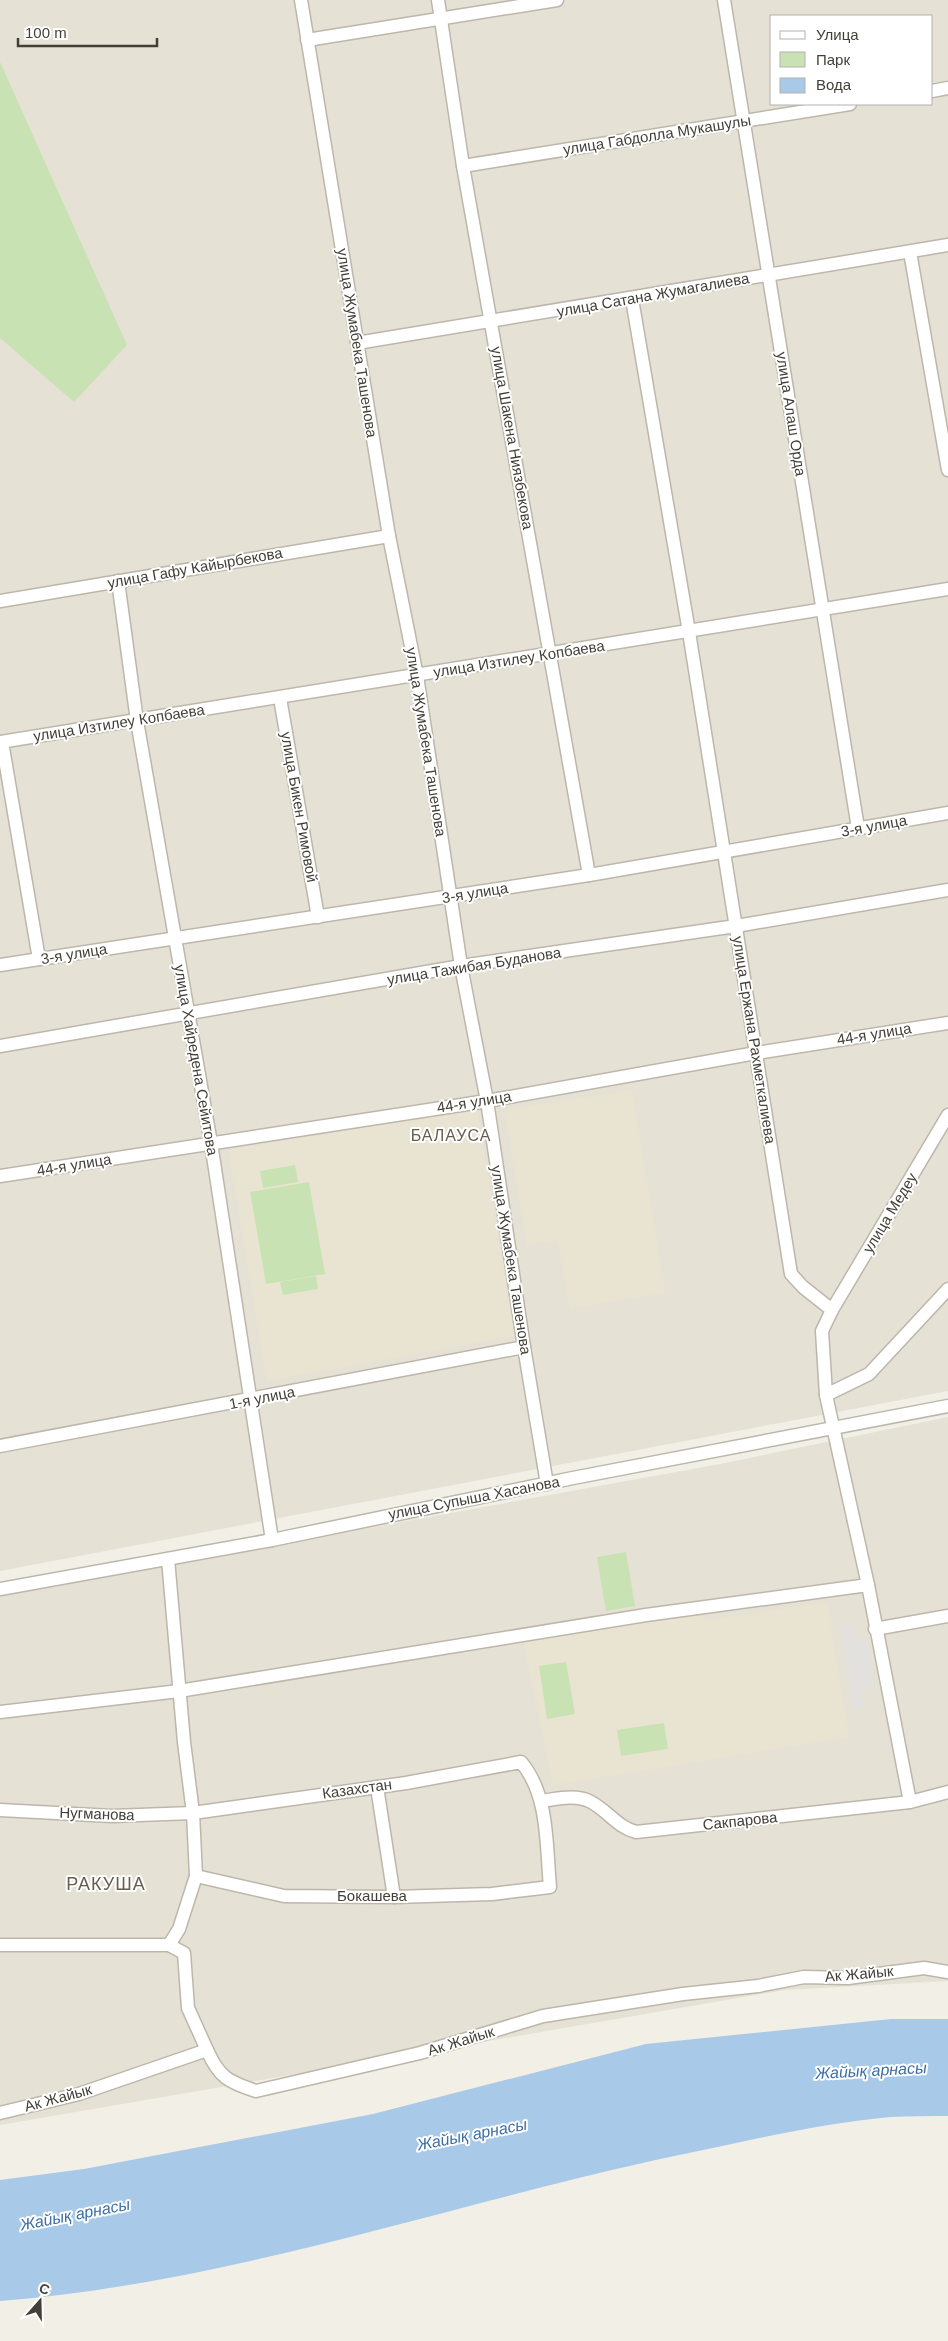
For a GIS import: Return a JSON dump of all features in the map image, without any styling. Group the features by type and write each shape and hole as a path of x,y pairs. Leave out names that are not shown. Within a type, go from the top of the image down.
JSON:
{"street":[{"name":"улица Жумабека Ташенова","path":"301,0 389,536 417,676 461,966 487,1101 524,1347 547,1484"},
{"name":"улица Шакена Ниязбекова","path":"438,0 463,166 589,875"},
{"path":"307,40 557,0"},
{"name":"улица Алаш Орда","path":"724,0 770,275 821,609 858,828"},
{"path":"933,91 948,88"},
{"name":"улица Габдолла Мукашулы","path":"463,166 844,105"},
{"name":"улица Сатана Жумагалиева","path":"357,343 948,245"},
{"path":"910,252 948,470"},
{"name":"улица Ержана Рахметкалиева","path":"632,298 689,632 791,1274 803,1287 832,1310"},
{"name":"улица Гафу Кайырбекова","path":"0,601 389,536"},
{"name":"улица Хайредена Сейитова","path":"118,581 138,721 211,1143 272,1540"},
{"name":"улица Изтилеу Копбаева","path":"1,742 948,589"},
{"name":"улица Бикен Римовой","path":"280,698 318,916"},
{"path":"1,742 40,959"},
{"name":"3-я улица","path":"0,965 589,875 948,813"},
{"name":"улица Тажибая Буданова","path":"0,1046 189,1015 461,966 736,926 948,890"},
{"name":"44-я улица","path":"0,1176 487,1101 756,1053 948,1023"},
{"name":"улица Медеу","path":"832,1310 948,1115"},
{"path":"826,1395 869,1374 948,1289"},
{"path":"832,1310 822,1331 826,1395 868,1585 910,1802"},
{"name":"1-я улица","path":"0,1446 524,1347"},
{"name":"улица Супыша Хасанова","path":"0,1587 272,1540 948,1406"},
{"path":"168,1559 179,1691 193,1813 196,1876 179,1929 169,1945"},
{"path":"0,1712 179,1691 646,1615 868,1585"},
{"path":"875,1629 948,1616"},
{"name":"Казахстан","path":"193,1813 377,1787 521,1762 531,1774 541,1800"},
{"path":"377,1787 394,1897"},
{"name":"Сакпарова","path":"541,1800 572,1797 591,1801 624,1829 636,1832 910,1802 948,1792"},
{"name":"Бокашева","path":"196,1876 284,1896 394,1897 492,1894 550,1887 541,1800"},
{"name":"Нугманова","path":"0,1810 112,1816 193,1813"},
{"path":"0,1946 169,1945 184,1953 188,2008 206,2050"},
{"name":"Ак Жайык","path":"0,2113 79,2094 206,2050 215,2068 233,2084 256,2091 420,2053 543,2016 682,1994 758,1986 804,1977 848,1978 924,1968 948,1972"}],"shaded area":[{"path":"0,0 948,0 948,1391 0,1571"},
{"path":"632,1090 665,1293 570,1308 558,1240 527,1245 505,1110"},
{"path":"477,1109 514,1336 267,1381 229,1150"},
{"name":"РАКУША","path":"948,1417 948,1981 785,1990 0,2125 0,1595 720,1464"},
{"path":"827,1602 849,1737 553,1785 523,1640 702,1613 704,1621"},
{"path":"852,1623 854,1639 867,1637 875,1689 861,1691 864,1708 854,1709 840,1624"}],"green space":[{"path":"0,62 127,345 74,402 0,338"},
{"path":"295,1165 298,1182 263,1188 260,1171"},
{"path":"309,1182 325,1274 266,1284 250,1192"},
{"path":"316,1276 318,1289 283,1295 280,1282"},
{"path":"626,1552 635,1606 606,1611 597,1557"},
{"path":"566,1662 575,1714 547,1719 539,1666"},
{"path":"664,1723 668,1749 621,1756 617,1730"}],"water":[{"name":"Жайық арнасы","path":"891,2019 948,2019 948,2116 890,2117 821,2126 619,2168 268,2257 179,2276 90,2291 0,2301 0,2180 84,2169 373,2114 646,2044"}],"district":[{"name":"БАЛАУСА","path":"451,1135"},
{"name":"РАКУША","path":"106,1884"}]}
